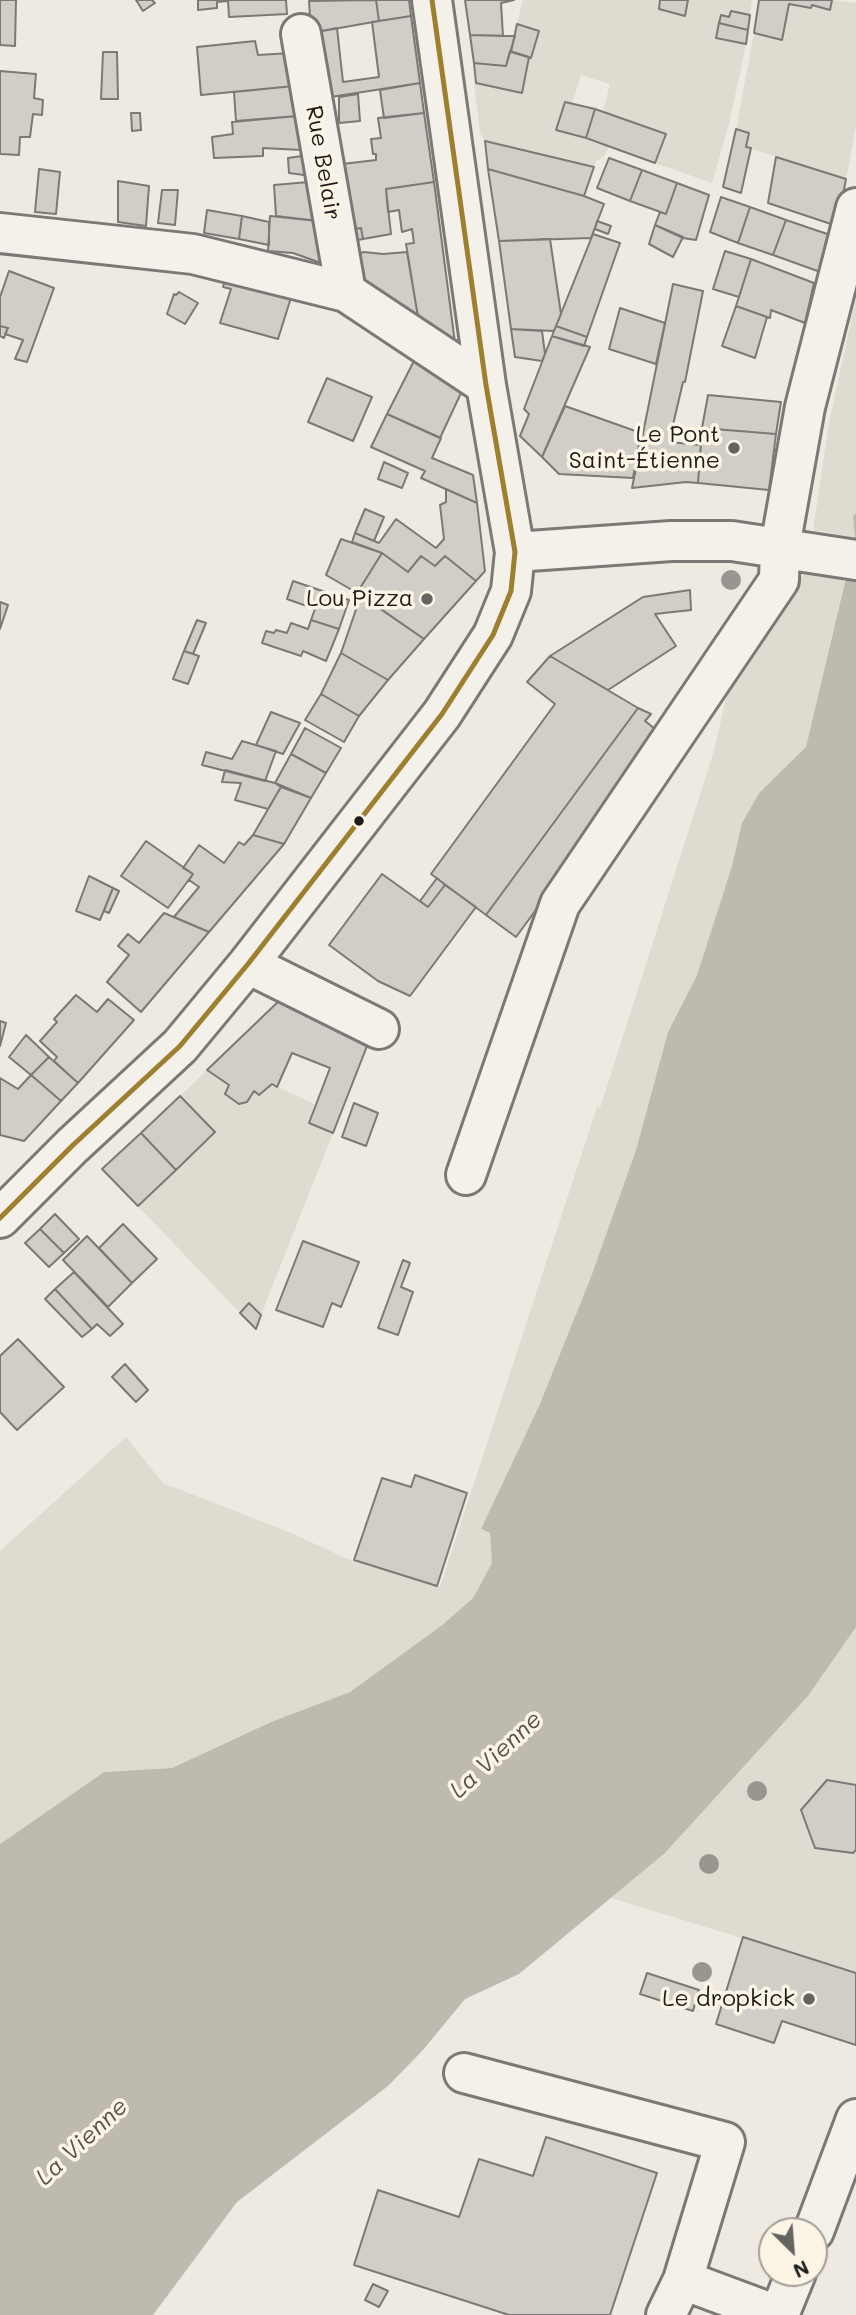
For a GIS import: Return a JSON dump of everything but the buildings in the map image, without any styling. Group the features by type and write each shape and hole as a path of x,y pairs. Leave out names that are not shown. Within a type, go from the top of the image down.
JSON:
{"street":[{"path":"3,1209 180,1046 248,964 442,714 493,635 511,592 514,552 486,385 432,0"},
{"name":"Rue Belair","path":"301,33 345,292"},
{"path":"467,1175 560,904 779,580 794,549 805,407 856,208"},
{"path":"0,233 193,254 345,292 486,385"},
{"path":"514,552 671,541 732,541 856,560"},
{"path":"248,964 379,1029"},
{"path":"464,2073 725,2142 683,2280 666,2315"},
{"path":"819,2217 856,2119"},
{"path":"683,2280 778,2315 790,2287"}],"shaded area":[{"path":"523,0 660,0 659,9 685,16 688,0 752,0 750,15 731,11 729,17 720,16 716,38 746,44 729,124 712,183 655,163 666,134 603,112 610,84 581,75 572,104 556,130 609,147 594,167 485,141 480,133 474,83 522,93 529,57 539,31 517,24"},
{"path":"832,0 856,3 856,127 846,179 746,147 749,133 736,129 754,33 782,40 789,4 812,5 830,10"},
{"path":"856,298 855,538 813,530 829,423"},
{"path":"809,566 846,575 806,747 759,793 742,823 732,866 697,975 668,1032 636,1150 591,1277 539,1406 481,1529 490,1533 492,1563 473,1598 441,1626 350,1692 271,1722 172,1768 104,1772 0,1844 0,1551 126,1437 163,1483 289,1532 352,1561 440,1587 597,1107 600,1108 713,754 727,695"},
{"path":"207,1070 229,1085 225,1094 239,1104 247,1102 254,1091 260,1095 272,1084 316,1105 309,1123 333,1133 261,1315 249,1303 240,1313 138,1206 215,1132 180,1096"},
{"path":"856,1627 856,1973 611,1898 665,1853 808,1696"}],"water":[{"name":"La Vienne","path":"856,513 856,1627 808,1696 665,1853 519,1974 465,1999 423,2050 388,2086 237,2202 153,2315 0,2315 0,1844 104,1772 172,1768 271,1722 350,1692 441,1626 473,1598 492,1563 490,1533 481,1529 539,1406 591,1277 636,1150 668,1032 697,975 732,866 742,823 759,793 806,747 855,539 853,516"}],"transit line":[{"path":"0,1218 72,1146 180,1046 248,964 442,714 493,635 511,591 515,552 486,385 432,0"}],"place":[{"name":"Le Pont Saint-Étienne","path":"734,448"},
{"name":"Lou Pizza","path":"427,599"},
{"name":"Le dropkick","path":"809,1999"}]}
